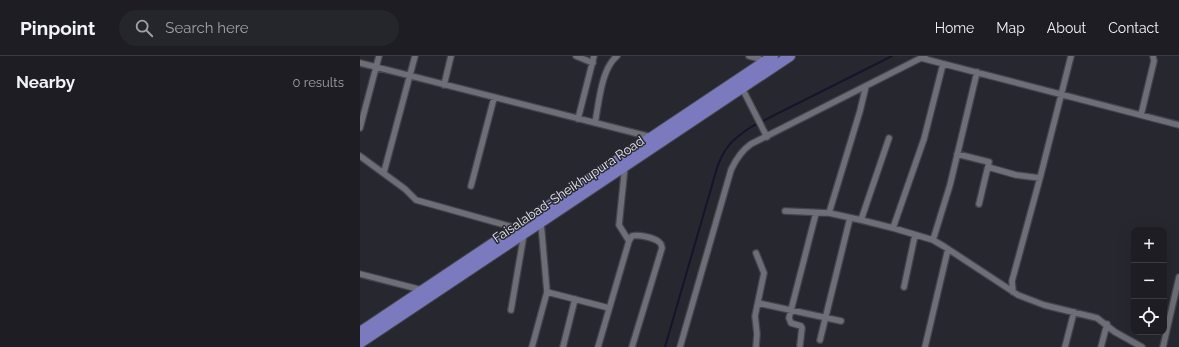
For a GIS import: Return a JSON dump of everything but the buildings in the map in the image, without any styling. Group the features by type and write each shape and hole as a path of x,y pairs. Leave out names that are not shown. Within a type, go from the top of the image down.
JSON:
{"highway":[{"name":"Faisalabad-Sheikhupura Road","path":"360,332 422,290 520,231 541,222 625,166 740,84 773,56"},
{"name":"Faisalabad-Sheikhupura Road","path":"360,343 651,137 790,56"}],"street":[{"path":"360,128 379,56"},
{"path":"384,172 415,56"},
{"path":"444,85 451,56"},
{"path":"576,56 593,63"},
{"path":"578,119 594,56"},
{"path":"595,123 605,75 610,63 616,56"},
{"path":"749,56 760,59"},
{"path":"1013,292 1012,281 1071,56"},
{"path":"1141,115 1154,60 1153,56"},
{"path":"680,347 735,162 739,155 746,147 923,57 943,64 1179,125"},
{"path":"360,63 651,137"},
{"path":"893,228 924,139 943,64"},
{"path":"933,240 950,185 977,72"},
{"path":"740,84 762,130 767,137"},
{"path":"829,214 866,86"},
{"path":"471,186 494,98"},
{"path":"861,220 889,138"},
{"path":"957,154 988,161 988,167 979,204"},
{"path":"360,156 384,172 408,191 416,200 520,231 511,310"},
{"path":"625,166 619,225 630,241"},
{"path":"988,167 1016,175 1040,178"},
{"path":"785,211 829,214 861,220 933,240 1025,299 1098,318 1138,346"},
{"path":"800,345 802,328 801,326 790,322 789,318 816,213"},
{"path":"820,340 850,218"},
{"path":"532,347 547,292 541,222"},
{"path":"598,347 630,241 632,236 637,234 659,241 662,248 632,347"},
{"path":"904,287 915,235"},
{"path":"925,347 948,249"},
{"path":"756,253 764,273 755,316 757,334 756,347"},
{"path":"360,274 422,290"},
{"path":"1163,347 1179,277"},
{"path":"547,292 610,308"},
{"path":"565,347 575,299"},
{"path":"758,303 841,321"},
{"path":"1065,347 1074,312"},
{"path":"1101,347 1107,324"}],"waterway":[{"path":"665,347 717,168 726,149 734,140 751,127 892,56"}]}
